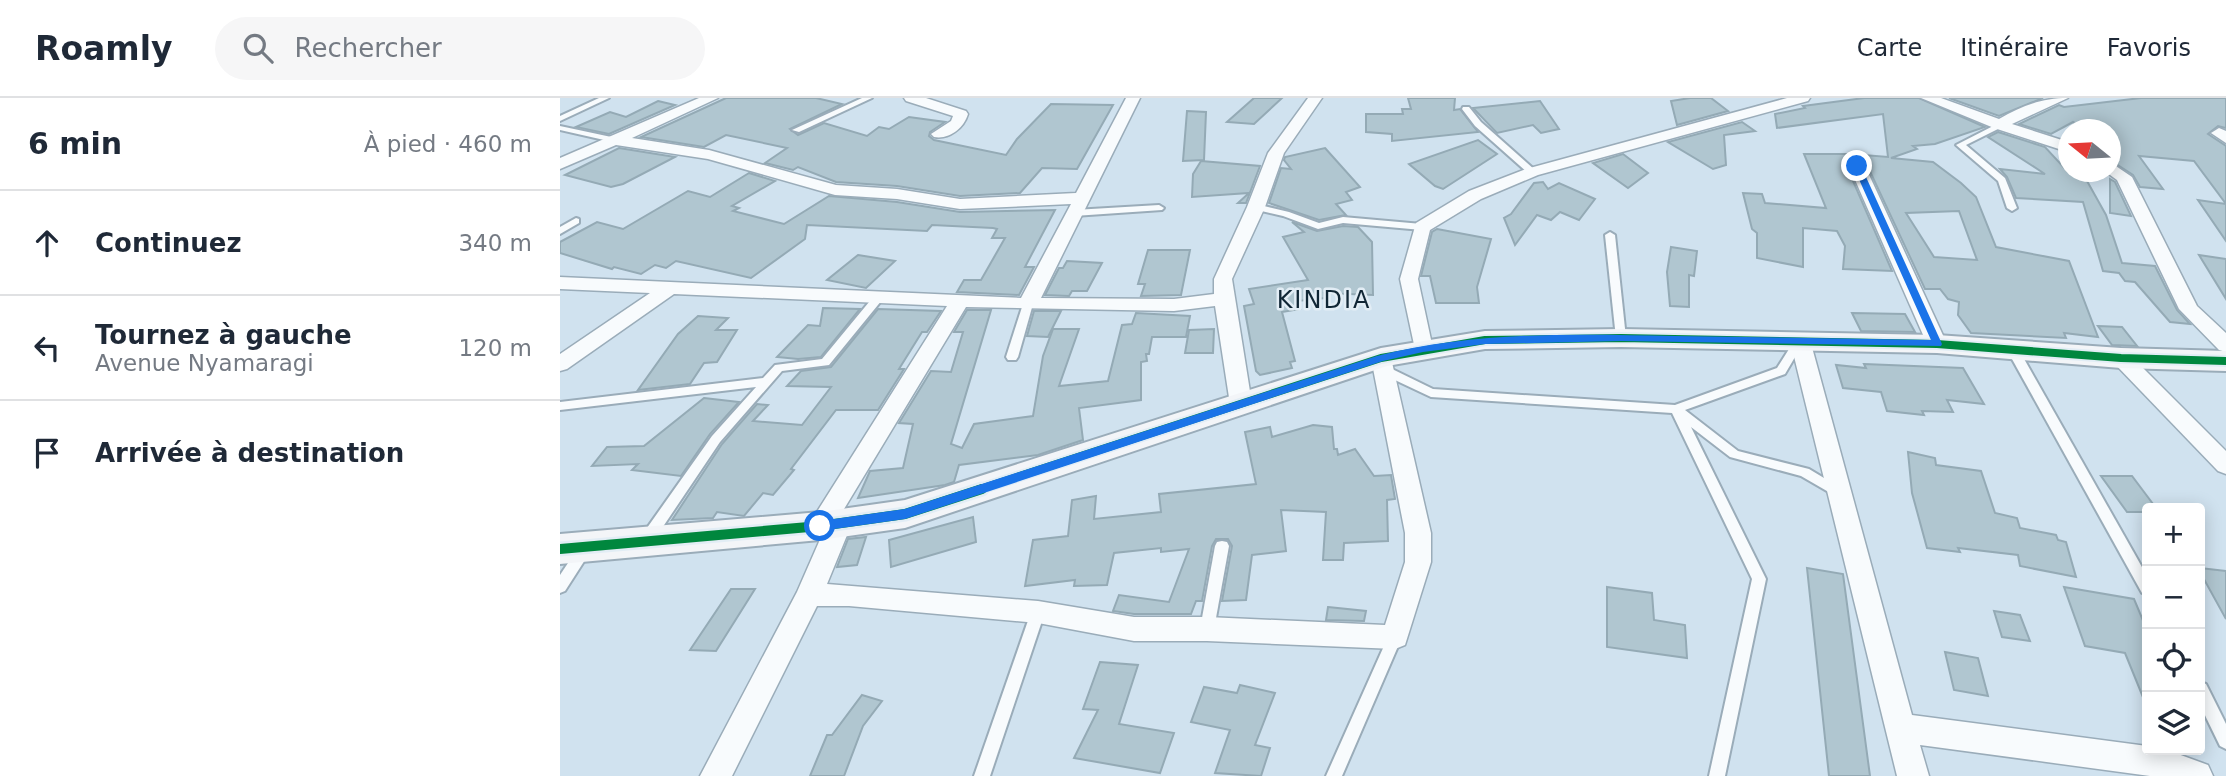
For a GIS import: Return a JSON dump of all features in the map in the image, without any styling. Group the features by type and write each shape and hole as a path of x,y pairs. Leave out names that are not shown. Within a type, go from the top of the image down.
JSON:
{"street":[{"path":"560,164 711,98"},
{"path":"911,98 961,114 958,122 939,134"},
{"path":"1028,304 1133,98"},
{"path":"1241,404 1223,279 1256,207 1276,153 1315,98"},
{"path":"1423,349 1409,279 1422,227 1475,195 1532,172 1739,108 1803,98"},
{"path":"1928,98 2058,144"},
{"path":"1999,125 2026,110 2061,98"},
{"path":"613,140 709,155 835,190 897,194 960,204 1077,206"},
{"path":"1857,166 1937,344"},
{"path":"2121,175 2189,309 2226,345"},
{"path":"560,283 1028,304 1174,305 1224,299"},
{"path":"560,364 670,288"},
{"path":"716,776 809,595 830,524 960,301"},
{"path":"574,547 830,524 905,514 1241,404 1383,364 1423,349 1485,340 1800,340 1937,344 2121,358 2226,361"},
{"path":"1800,340 1913,776"},
{"path":"2121,358 2226,465"},
{"path":"809,595 849,595 1038,612 1134,629 1207,629 1395,637 1418,562 1418,533 1383,364"},
{"path":"1901,728 2163,763 2197,776"}],"lane":[{"path":"560,119 605,98"},
{"path":"796,130 867,98"},
{"path":"1466,109 1478,124 1532,172"},
{"path":"1999,125 1960,145 2002,180 2012,208"},
{"path":"560,128 613,140"},
{"path":"1077,206 1159,208"},
{"path":"1256,207 1318,226 1343,220 1422,227"},
{"path":"560,231 576,221"},
{"path":"1610,235 1621,338"},
{"path":"646,539 716,439 779,368 825,362 878,298"},
{"path":"1012,357 1028,304"},
{"path":"1383,364 1431,393 1676,409 1780,371 1800,340"},
{"path":"2013,350 2142,580"},
{"path":"560,406 766,382"},
{"path":"1676,409 1734,454 1805,472 1839,493"},
{"path":"1676,409 1759,579 1717,776"},
{"path":"1207,629 1222,546"},
{"path":"560,587 574,547"},
{"path":"982,776 1038,612"},
{"path":"1334,776 1395,637"},
{"path":"2202,692 2226,741"}],"building":[{"path":"726,98 816,98 842,104 790,129 798,135 824,123 867,136 879,127 889,129 909,117 945,122 930,132 929,136 934,140 1006,155 1017,139 1051,104 1113,105 1077,169 1042,168 1020,193 960,196 897,186 836,182 798,167 793,170 765,163 787,148 726,135 704,147 641,137"},
{"path":"1254,98 1282,98 1254,124 1227,122"},
{"path":"1408,98 1455,98 1454,110 1460,109 1478,132 1392,141 1392,134 1366,132 1366,114 1403,114 1402,109 1411,109"},
{"path":"1711,98 1728,111 1677,125 1671,101"},
{"path":"1864,98 1919,98 1985,127 1935,144 1913,146 1917,149 1891,158 1933,162 1961,183 1976,197 1996,247 2069,261 2098,337 2064,333 2066,338 1971,333 1958,315 1959,302 1948,299 1940,289 1925,289 1867,165 1858,159 1847,167 1892,271 1843,269 1845,246 1837,231 1803,228 1803,267 1757,258 1757,233 1752,229 1743,193 1762,194 1765,203 1826,208 1804,154 1888,157 1883,114 1777,128 1775,114 1805,108 1803,106","holes":["1959,211 1977,260 1934,257 1906,213"]},
{"path":"1949,98 2043,98 1999,116"},
{"path":"2141,98 2226,98 2226,128 2218,126 2208,134 2226,146 2226,204 2194,161 2139,156 2163,189 2140,187 2133,175 2121,167 2121,119 2058,119 2058,130 2051,134 2019,124 2059,105 2064,107"},
{"path":"658,101 675,105 609,134 576,127 610,112 626,117"},
{"path":"1540,101 1559,129 1541,133 1533,125 1497,133 1473,108"},
{"path":"1187,111 1206,112 1204,160 1183,161"},
{"path":"1742,122 1755,131 1724,135 1726,165 1713,169 1668,142"},
{"path":"1998,132 2045,147 2058,161 2058,182 2088,182 2106,215 2122,263 2155,266 2177,310 2190,324 2170,322 2135,282 2125,281 2119,273 2103,271 2083,202 2016,198 2007,177 2000,169 2045,174 1988,137"},
{"path":"1478,140 1497,154 1443,189 1435,186 1409,164"},
{"path":"619,148 675,157 623,184 611,187 565,175"},
{"path":"1325,148 1360,187 1346,192 1352,200 1336,204 1346,215 1319,220 1269,203 1281,168 1291,169 1284,160 1285,157"},
{"path":"1623,154 1648,173 1628,188 1593,163"},
{"path":"1201,161 1260,166 1246,203 1238,203 1249,193 1192,197 1193,174"},
{"path":"749,173 775,181 732,206 739,208 733,211 784,224 829,196 897,202 960,212 1055,210 1025,267 1034,267 1019,295 957,292 964,280 981,280 1005,238 992,238 997,229 993,228 932,225 927,231 807,225 805,239 751,278 676,261 666,268 655,265 641,274 614,267 612,269 560,253 560,242 597,222 623,229 688,191 710,197"},
{"path":"1543,182 1548,189 1559,183 1595,199 1579,220 1560,212 1551,220 1537,215 1515,245 1504,218 1511,214 1534,183"},
{"path":"2110,182 2115,182 2131,216 2110,213"},
{"path":"2198,200 2226,204 2226,241"},
{"path":"1292,222 1317,231 1343,226 1358,227 1372,242 1373,295 1324,293 1325,298 1297,301 1300,309 1282,312 1295,361 1290,362 1292,368 1260,375 1256,371 1244,306 1254,304 1249,289 1308,280 1283,237 1304,232"},
{"path":"1437,229 1491,239 1477,287 1479,303 1436,303 1430,276 1421,276 1432,232"},
{"path":"1671,247 1697,251 1694,276 1689,275 1689,307 1670,306 1667,272"},
{"path":"1148,250 1190,250 1181,295 1141,296 1145,284 1138,284"},
{"path":"858,255 895,261 866,288 827,280"},
{"path":"2199,255 2226,259 2226,299"},
{"path":"1067,261 1102,263 1087,291 1072,291 1069,296 1045,295 1059,268 1063,268"},
{"path":"823,308 860,309 821,357 777,357 808,325 820,326"},
{"path":"878,309 941,311 927,332 922,332 899,369 904,369 878,410 836,410 773,495 763,493 744,516 717,512 713,518 672,520 722,444 757,404 768,405 753,421 802,425 831,387 787,386 801,371 831,367"},
{"path":"967,310 991,310 951,444 962,448 974,424 1033,416 1043,356 1053,329 1079,329 1059,386 1108,381 1122,325 1132,324 1136,313 1190,316 1186,337 1152,337 1149,354 1146,354 1147,361 1141,362 1141,400 1079,408 1083,440 1038,455 959,465 954,482 945,485 858,498 870,471 903,468 913,424 899,423 931,371 951,372 963,332 954,332"},
{"path":"1034,311 1061,311 1048,337 1027,336"},
{"path":"1852,313 1905,314 1915,332 1861,331"},
{"path":"698,316 728,318 716,330 737,330 717,362 704,363 690,384 638,390 678,334"},
{"path":"2098,326 2122,327 2137,346 2112,345"},
{"path":"1214,329 1213,353 1185,353 1189,330"},
{"path":"1864,364 1963,368 1984,404 1947,400 1953,412 1922,411 1924,415 1887,411 1881,392 1843,388 1836,365 1866,368"},
{"path":"704,398 739,402 710,434 681,476 632,470 638,464 592,466 607,447 644,446"},
{"path":"1313,425 1332,427 1334,449 1337,449 1338,455 1355,449 1374,476 1391,475 1395,499 1387,500 1388,541 1344,543 1343,560 1323,560 1326,512 1281,510 1286,551 1252,555 1246,600 1222,601 1232,546 1228,539 1216,539 1212,546 1202,601 1196,601 1191,614 1134,614 1113,611 1119,595 1169,602 1189,549 1161,552 1161,548 1114,553 1107,585 1074,586 1075,580 1025,586 1033,540 1068,536 1072,500 1096,496 1094,519 1161,512 1159,494 1256,484 1245,432 1270,427 1272,437"},
{"path":"1908,452 1935,458 1936,465 1981,471 1995,513 2017,518 2020,528 2056,535 2058,540 2066,542 2076,577 2020,566 2018,555 1958,548 1960,552 1927,548 1912,493"},
{"path":"2101,476 2132,476 2152,503 2142,503 2142,512 2127,512"},
{"path":"973,517 976,542 891,567 889,540"},
{"path":"866,537 857,565 837,567 848,539"},
{"path":"1807,568 1843,574 1870,776 1829,776"},
{"path":"2205,569 2226,571 2226,619 2205,581"},
{"path":"1607,587 1652,593 1654,620 1685,625 1687,658 1607,647"},
{"path":"2064,587 2134,599 2142,618 2142,695 2125,653 2085,646"},
{"path":"731,589 755,589 716,651 690,650"},
{"path":"1328,607 1366,611 1364,621 1326,620"},
{"path":"1994,611 2020,615 2030,641 2002,637"},
{"path":"1945,652 1978,658 1988,696 1954,690"},
{"path":"1100,662 1138,665 1119,724 1174,733 1160,773 1074,758 1098,710 1083,709"},
{"path":"1240,685 1275,693 1255,745 1270,748 1261,776 1215,773 1230,730 1191,722 1204,687 1237,693"},
{"path":"862,695 882,701 863,726 844,776 810,776 827,735 832,735"}],"cycle path":[{"path":"560,549 820,526 905,514 1381,358 1485,340 1621,338 1937,344 2121,358 2226,361"}],"district":[{"name":"KINDIA","path":"1324,300"}],"route":[{"path":"820,526 905,514 1381,358 1423,349 1485,340 1621,338 1937,344 1857,166"}]}
